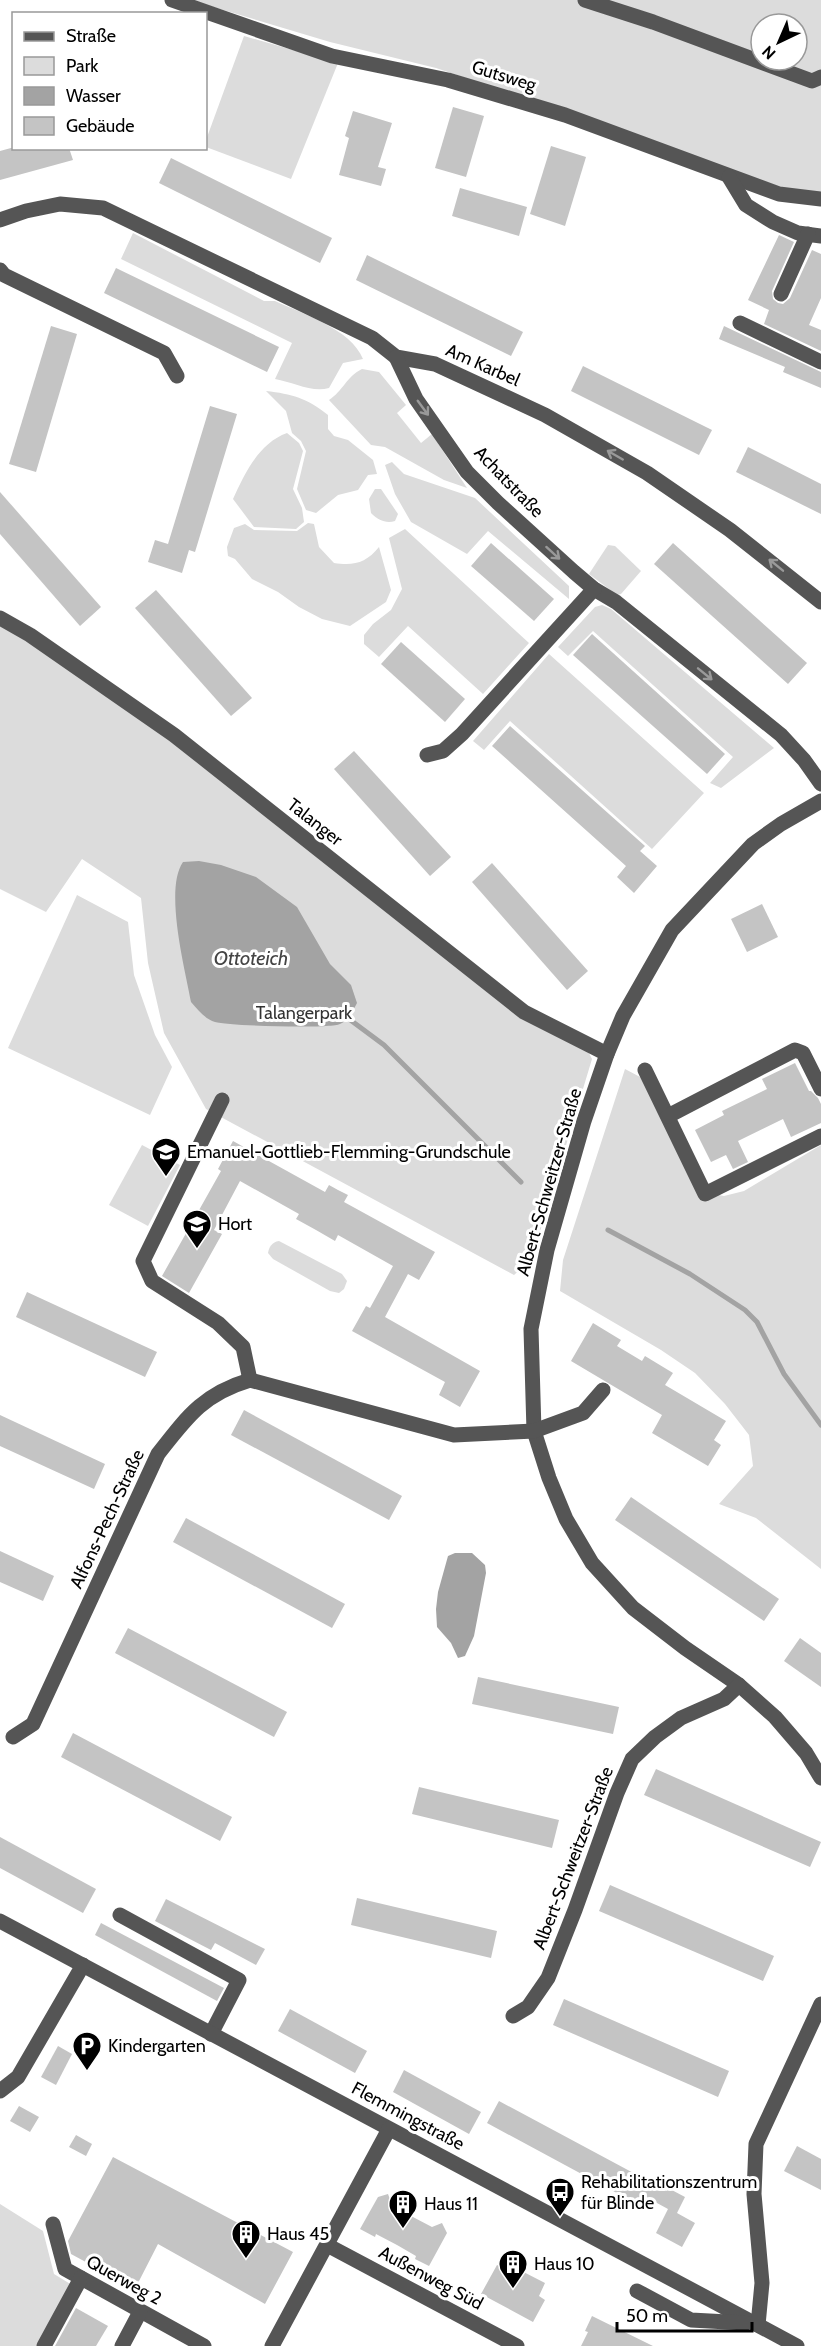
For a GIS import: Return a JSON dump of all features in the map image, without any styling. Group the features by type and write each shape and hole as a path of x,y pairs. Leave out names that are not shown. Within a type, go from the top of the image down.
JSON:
{"street":[{"name":"Gutsweg","path":"172,0 206,12"},
{"path":"585,0 653,22 812,81 821,77"},
{"name":"Gutsweg","path":"207,12 333,56 448,80 565,115 779,194 821,199"},
{"path":"729,177 746,205 773,222 798,233 815,235 781,294"},
{"name":"Am Karbel","path":"0,220 26,211 60,204 102,208 372,338 396,357 435,364 545,415 647,473 730,530 821,602"},
{"path":"0,270 4,275 164,353 177,376"},
{"path":"740,323 821,362"},
{"name":"Achatstraße","path":"396,357 416,399 467,471 498,503 594,589 616,602 781,735 804,760 821,784"},
{"path":"427,755 442,751 462,734 594,589"},
{"name":"Talanger","path":"0,618 30,635 174,735 524,1012 607,1054"},
{"name":"Albert-Schweitzer-Straße","path":"821,801 781,824 753,844 670,932 623,1016 584,1121 547,1250 531,1329 534,1431 549,1478 566,1519 592,1563 633,1608 685,1648 739,1685 775,1717 806,1753 821,1778"},
{"path":"668,1116 795,1050 803,1053 821,1089"},
{"path":"645,1070 705,1194 821,1136"},
{"path":"222,1100 143,1261 152,1281 218,1323 243,1347 250,1380 454,1435 534,1431 583,1413 603,1390"},
{"name":"Alfons-Pech-Straße","path":"13,1737 33,1724 158,1454 186,1417 199,1404 230,1386 250,1380"},
{"name":"Albert-Schweitzer-Straße","path":"513,2016 528,2007 548,1978 576,1910 617,1793 632,1759 655,1737 681,1718 724,1699 739,1685"},
{"path":"120,1915 239,1980 211,2034"},
{"name":"Flemmingstraße","path":"0,1921 797,2346"},
{"path":"0,2091 18,2077 83,1965"},
{"path":"637,2290 691,2320 727,2320 758,2325 762,2283 754,2194 756,2144 821,2004"},
{"path":"272,2346 390,2128"},
{"name":"Querweg 2","path":"52,2224 66,2270 204,2346"},
{"name":"Außenweg Süd","path":"327,2245 517,2346"},
{"path":"45,2346 81,2278"},
{"path":"122,2346 140,2312"}],"green space":[{"path":"190,0 821,0 821,194 792,191 436,68 330,42"},
{"path":"244,36 338,63 291,179 207,147 207,137"},
{"path":"133,233 264,301 275,301 325,324 348,339 363,359 343,363 329,388 309,388 275,379 292,343 121,259"},
{"path":"362,369 379,372 406,405 397,413 421,443 432,434 467,488 444,480 385,447 371,445 329,400"},
{"path":"266,391 299,398 320,409 328,415 328,429 334,436 348,440 373,460 377,474 368,475 358,490 338,495 316,513 306,510 297,489 306,451 301,441 292,433 286,411"},
{"path":"287,433 299,443 303,451 293,489 302,508 304,522 296,529 254,527 233,499 248,469 261,451"},
{"path":"392,462 404,474 475,498 569,586 569,599 488,531 467,554 411,522 395,494 385,465"},
{"path":"375,489 381,489 398,514 395,521 382,521 371,513 369,499"},
{"path":"308,523 314,524 319,547 334,563 359,562 369,557 379,547 391,590 386,602 350,626 322,619 299,607 278,592 252,579 235,559 228,556 227,547 234,528 245,524 254,530 297,531"},
{"path":"405,529 529,643 483,694 408,626 379,657 364,644 364,635 373,624 391,610 402,589 389,538"},
{"path":"608,545 615,546 641,571 621,594 617,595 589,574"},
{"path":"602,605 611,609 774,748 721,788 710,783 733,757 593,631 568,656 558,647 595,607"},
{"name":"Talangerpark","path":"0,622 169,736 471,978 587,1049 592,1059 539,1235 533,1268 523,1267 514,1275 206,1109 164,1033 148,963 141,898 82,859 46,912 0,889"},
{"path":"549,654 704,793 652,849 510,721 484,750 473,741"},
{"path":"77,895 128,922 134,975 155,1035 172,1067 150,1115 8,1048"},
{"path":"625,1069 642,1078 697,1191 724,1196 744,1191 821,1145 821,1569 756,1518 719,1504 753,1466 749,1435 725,1404 695,1373 661,1350 560,1291 563,1260"},
{"path":"142,1145 180,1165 148,1226 109,1205"},
{"path":"279,1241 342,1274 347,1281 344,1289 339,1293 330,1291 273,1259 268,1253 269,1249"},
{"path":"0,2204 43,2231 54,2274 72,2285 40,2346 0,2346"}],"water":[{"name":"Ottoteich","path":"199,861 221,865 256,877 297,907 330,964 351,985 357,1003 346,1020 332,1026 239,1025 215,1022 199,1011 191,1002 178,930 175,891 183,862"},
{"path":"455,1553 472,1553 485,1565 486,1573 474,1636 465,1656 458,1658 451,1643 437,1627 436,1609 438,1592 448,1556"}],"building":[{"path":"453,107 484,116 466,177 435,168"},
{"path":"353,111 392,123 378,167 386,169 381,186 339,175 349,138 345,136"},
{"path":"551,146 586,157 565,226 530,214"},
{"path":"11,148 12,150 70,150 73,160 0,180 0,151"},
{"path":"171,158 332,238 320,263 159,183"},
{"path":"460,188 527,207 519,236 452,216"},
{"path":"779,235 794,242 772,291 773,299 778,303 783,304 790,298 812,250 821,254 821,298 809,325 821,330 821,351 764,324 769,310 748,300"},
{"path":"367,255 523,332 511,356 356,280"},
{"path":"116,268 279,347 267,372 104,293"},
{"path":"51,326 77,334 36,472 9,464"},
{"path":"724,326 821,372 821,388 783,372 785,367 719,339"},
{"path":"583,366 712,430 699,455 571,391"},
{"path":"210,406 237,414 195,552 189,550 182,573 148,562 155,540 168,544"},
{"path":"748,447 821,484 821,514 736,472"},
{"path":"0,492 101,607 80,626 0,534"},
{"path":"491,543 554,599 534,621 471,566"},
{"path":"673,543 807,663 788,684 654,564"},
{"path":"156,590 252,698 231,716 135,608"},
{"path":"592,634 725,754 707,774 573,655"},
{"path":"401,642 465,699 445,722 381,664"},
{"path":"510,726 645,846 640,851 657,866 634,893 617,877 626,866 492,746"},
{"path":"354,751 451,857 430,876 334,769"},
{"path":"492,863 588,971 567,990 472,882"},
{"path":"762,904 778,937 747,952 731,919"},
{"path":"795,1063 809,1091 818,1098 821,1104 821,1123 791,1137 783,1119 738,1141 748,1162 733,1169 726,1155 711,1162 695,1130 724,1115 722,1111 767,1089 762,1079"},
{"path":"233,1141 325,1192 329,1185 348,1195 344,1202 435,1252 419,1280 408,1274 385,1317 480,1371 460,1407 439,1395 445,1382 352,1331 366,1306 370,1308 393,1266 338,1235 335,1241 296,1219 299,1214 240,1181 214,1230 222,1234 189,1293 162,1276 221,1171 218,1169"},
{"path":"27,1292 157,1352 145,1377 16,1317"},
{"path":"593,1323 621,1340 617,1346 642,1361 645,1356 673,1373 665,1385 726,1421 714,1440 721,1445 708,1466 652,1433 662,1415 571,1361"},
{"path":"244,1410 402,1496 389,1520 231,1435"},
{"path":"0,1415 105,1464 94,1489 0,1446"},
{"path":"631,1497 779,1599 764,1621 615,1520"},
{"path":"186,1518 345,1604 332,1628 173,1542"},
{"path":"0,1551 54,1576 43,1601 0,1582"},
{"path":"128,1628 287,1712 274,1737 115,1653"},
{"path":"800,1638 821,1653 821,1687 784,1661"},
{"path":"478,1677 619,1707 613,1734 472,1704"},
{"path":"73,1733 232,1817 220,1841 61,1757"},
{"path":"656,1769 821,1842 810,1867 644,1795"},
{"path":"419,1787 559,1820 552,1848 412,1814"},
{"path":"0,1837 96,1889 83,1913 0,1868"},
{"path":"610,1885 774,1956 763,1981 599,1911"},
{"path":"357,1898 497,1931 491,1958 351,1925"},
{"path":"166,1899 265,1949 256,1965 215,1943 211,1950 155,1921"},
{"path":"101,1923 224,1988 217,2001 95,1935"},
{"path":"564,1999 729,2071 718,2097 553,2025"},
{"path":"290,2009 367,2051 355,2073 278,2031"},
{"path":"58,2046 72,2054 56,2085 41,2077"},
{"path":"404,2070 481,2112 469,2134 393,2092"},
{"path":"499,2101 667,2191 668,2188 685,2197 677,2213 695,2223 682,2247 656,2233 668,2209 644,2196 639,2205 487,2123"},
{"path":"19,2106 39,2117 30,2132 10,2121"},
{"path":"76,2135 92,2144 86,2156 69,2147"},
{"path":"797,2146 821,2159 821,2190 784,2171"},
{"path":"113,2157 293,2252 265,2304 158,2244 138,2283 122,2274 119,2280 71,2254 68,2241"},
{"name":"Haus 11","path":"388,2194 392,2205 411,2216 432,2227 442,2223 447,2233 429,2266 415,2259 416,2256 397,2245 360,2229 378,2197"},
{"name":"Haus 10","path":"506,2263 545,2283 539,2296 545,2300 533,2322 481,2294 497,2265 503,2268"},
{"path":"76,2308 108,2326 96,2346 55,2346"},
{"path":"592,2316 653,2346 581,2346"}],"waterway":[{"path":"349,1019 384,1045 521,1182"},
{"path":"608,1230 690,1274 745,1310 757,1322 784,1374 821,1425"}],"place":[{"name":"Emanuel-Gottlieb-Flemming-Grundschule","path":"166,1178"},
{"name":"Hort","path":"197,1250"},
{"name":"Kindergarten","path":"87,2072"},
{"name":"Rehabilitationszentrum für Blinde","path":"560,2218"},
{"name":"Haus 11","path":"403,2230"},
{"name":"Haus 45","path":"246,2260"},
{"name":"Haus 10","path":"513,2290"}]}
